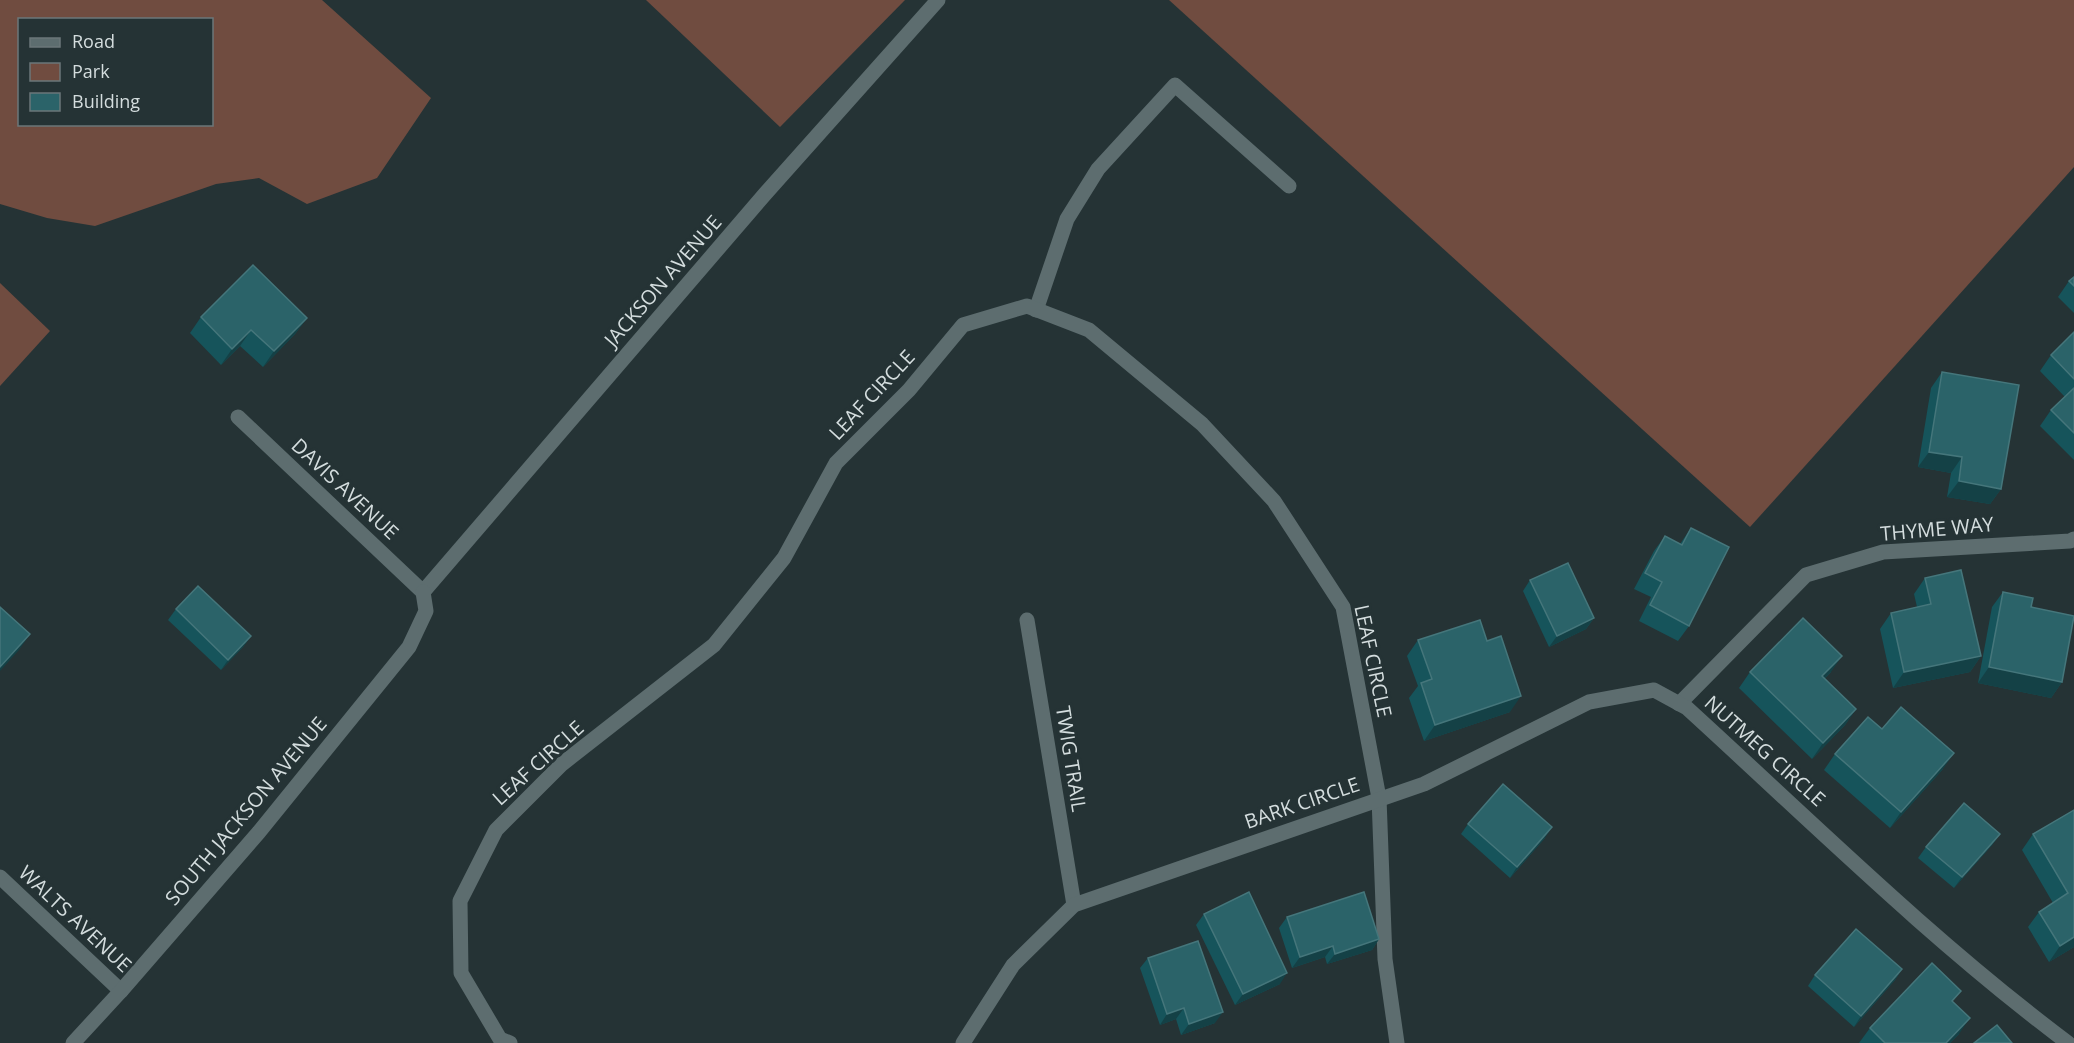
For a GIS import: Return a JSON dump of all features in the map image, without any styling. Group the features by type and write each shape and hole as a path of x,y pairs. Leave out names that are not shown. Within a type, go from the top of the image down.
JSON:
{"street":[{"name":"JACKSON AVENUE","path":"423,592 765,194 938,0"},
{"path":"1036,310 1067,219 1092,178 1175,85 1289,186"},
{"name":"LEAF CIRCLE","path":"510,1043 500,1040 461,973 460,901 496,830 562,764 714,645 784,558 836,463 909,390 963,325 1027,306 1089,330 1202,424 1274,501 1343,607 1380,798"},
{"name":"DAVIS AVENUE","path":"238,417 423,592"},
{"name":"THYME WAY","path":"1679,704 1806,575 1883,552 2074,539"},
{"name":"SOUTH JACKSON AVENUE","path":"73,1043 266,823 409,647 426,611 423,592"},
{"name":"TWIG TRAIL","path":"1028,620 1074,905"},
{"name":"NUTMEG CIRCLE","path":"1380,798 1424,784 1589,702 1654,690 1696,716 1944,945 1997,990 2068,1043"},
{"name":"BARK CIRCLE","path":"1074,905 1380,798 1385,959 1396,1043"},
{"name":"WALTS AVENUE","path":"0,877 121,991"},
{"path":"963,1043 1013,965 1074,905"}],"green space":[{"path":"0,0 322,0 431,98 377,178 307,204 259,178 216,184 95,226 47,218 0,204"},
{"path":"646,0 905,0 780,127"},
{"path":"1169,0 2074,0 2074,167 1750,527"},
{"path":"0,283 50,331 0,386"}],"building":[{"path":"253,265 307,318 274,351 251,330 232,349 201,317"},
{"path":"2074,332 2074,379 2051,355"},
{"path":"1942,372 2019,385 2001,489 1959,481 1962,457 1929,452"},
{"path":"2074,388 2074,433 2051,410"},
{"path":"1691,528 1729,547 1689,626 1650,605 1662,582 1645,573 1665,536 1682,545"},
{"path":"1568,563 1594,618 1557,636 1530,580"},
{"path":"1961,570 1981,656 1904,672 1891,613 1931,604 1925,578"},
{"path":"198,586 251,636 228,660 176,609"},
{"path":"2003,592 2033,598 2031,607 2074,616 2062,682 1989,667"},
{"path":"0,607 30,634 0,667"},
{"path":"1803,618 1842,656 1822,676 1856,709 1823,743 1750,672"},
{"path":"1480,620 1487,641 1501,636 1521,696 1435,725 1421,683 1432,679 1418,640"},
{"path":"1901,707 1954,753 1901,812 1835,754 1868,717 1882,729"},
{"path":"1503,784 1552,827 1517,867 1468,824"},
{"path":"1964,803 2000,834 1962,877 1926,847"},
{"path":"2074,810 2074,937 2060,946 2039,912 2068,893 2033,834"},
{"path":"1249,892 1287,973 1243,994 1204,914"},
{"path":"1364,892 1379,939 1335,954 1333,946 1300,957 1287,917"},
{"path":"1856,929 1902,969 1861,1016 1815,975"},
{"path":"1198,941 1223,1012 1189,1024 1184,1008 1167,1014 1148,958"},
{"path":"1932,963 1961,991 1952,1001 1970,1018 1946,1043 1885,1043 1870,1028"},
{"path":"1997,1025 2012,1043 1974,1043"}]}
